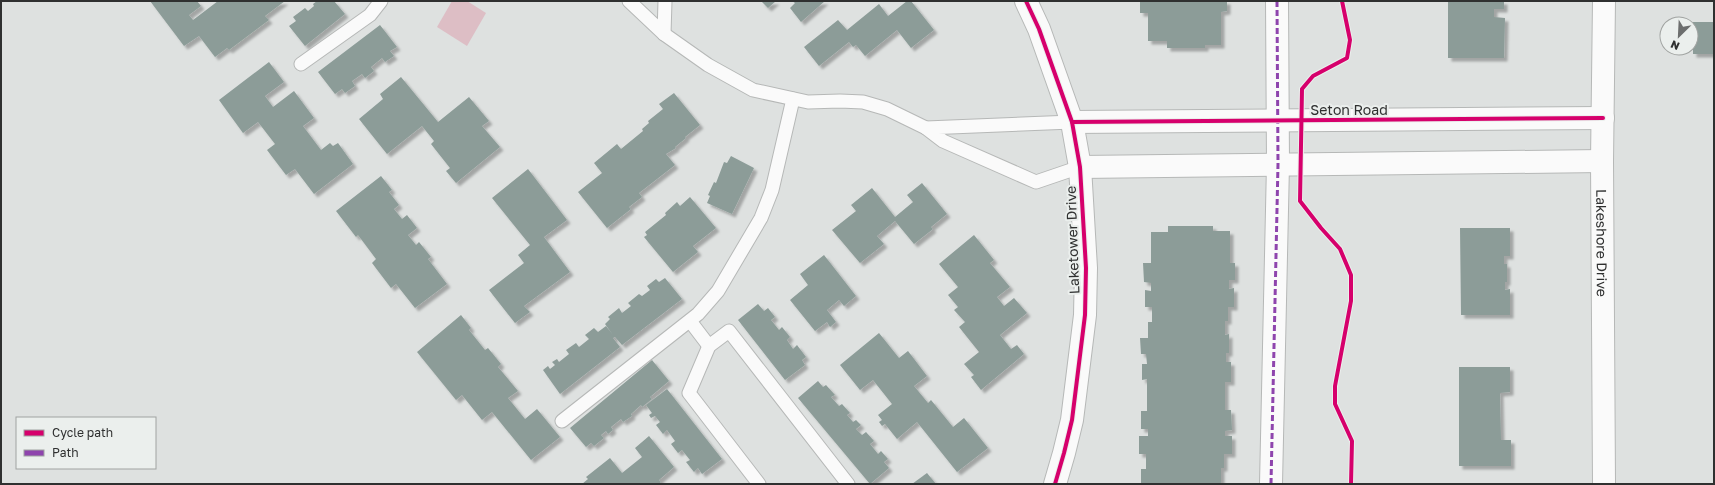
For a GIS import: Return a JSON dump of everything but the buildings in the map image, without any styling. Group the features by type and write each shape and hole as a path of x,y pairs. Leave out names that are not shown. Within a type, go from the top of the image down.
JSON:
{"street":[{"name":"Laketower Drive","path":"1026,1 1039,29 1072,122 1080,167 1086,268 1085,315 1072,420 1064,453 1054,484"},
{"path":"1271,484 1278,164 1277,1"},
{"name":"Lakeshore Drive","path":"1604,1 1602,161 1604,484"},
{"name":"Seton Road","path":"1072,122 1603,118"},
{"path":"1080,167 1602,161"}],"lane":[{"path":"301,64 370,15 381,1"},
{"path":"629,1 664,34 708,65 753,90 808,102 863,102 887,109 926,128 942,141 1036,182 1080,167"},
{"path":"664,34 665,1"},
{"path":"562,421 690,321 718,291 761,218 772,190 792,99"},
{"path":"926,128 1072,122"},
{"path":"690,321 709,346"},
{"path":"759,484 689,393 709,346 729,331 848,484"}],"shaded area":[{"path":"452,1 467,1 486,13 467,46 437,27"}],"marked path":[{"path":"1271,484 1278,164 1277,1"}],"cycle path":[{"path":"1026,1 1039,29 1072,122 1080,167 1086,268 1085,315 1072,420 1055,484"},
{"path":"1342,1 1350,40 1347,58 1313,76 1302,89 1300,201 1340,249 1351,275 1351,301 1335,386 1335,404 1352,441 1351,484"},
{"path":"1072,122 1603,118"}]}
